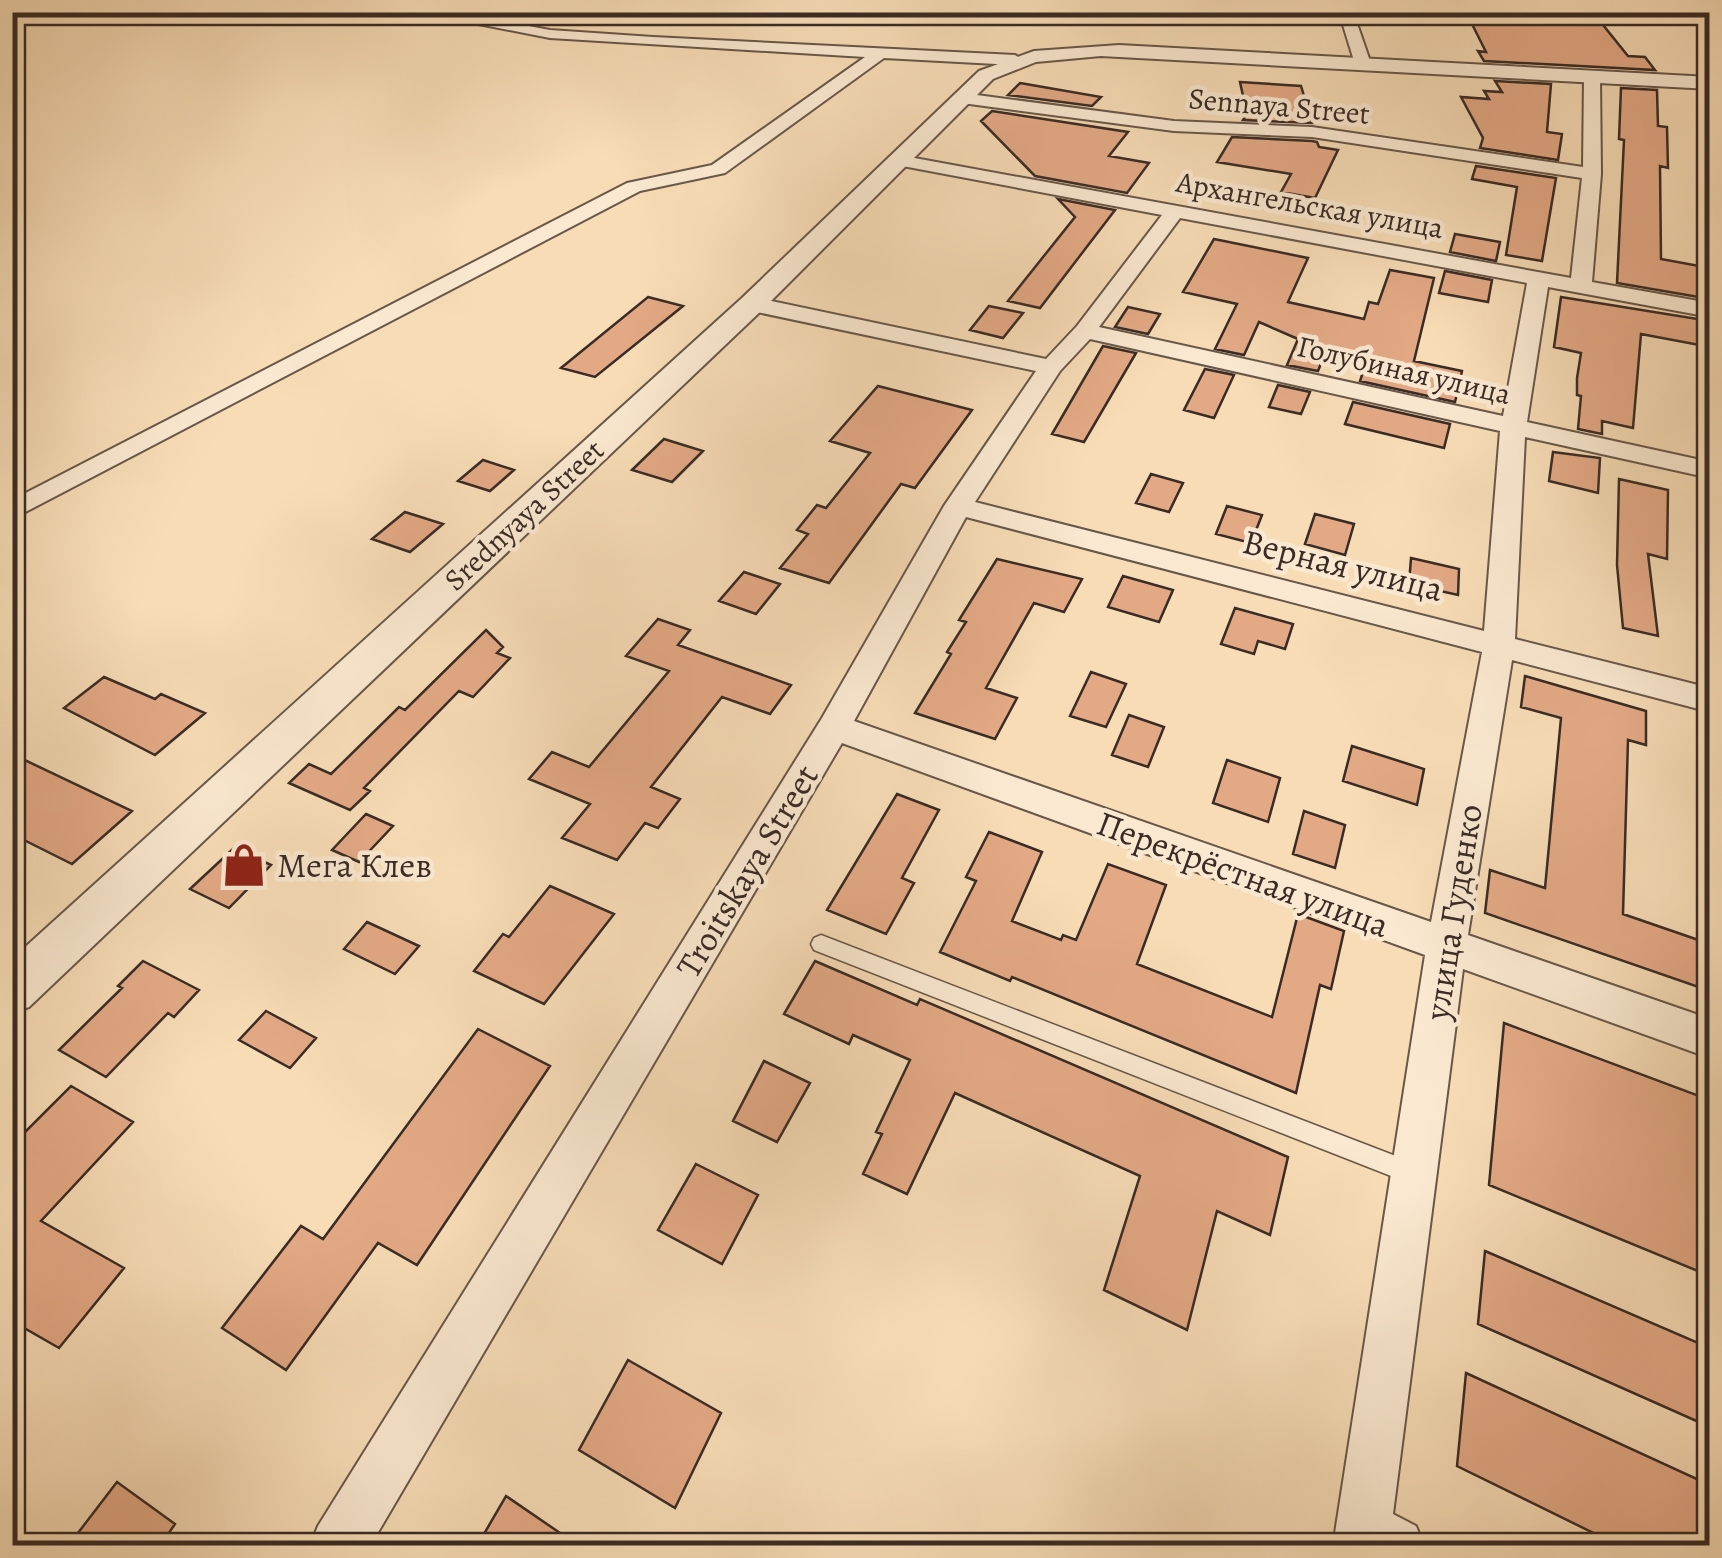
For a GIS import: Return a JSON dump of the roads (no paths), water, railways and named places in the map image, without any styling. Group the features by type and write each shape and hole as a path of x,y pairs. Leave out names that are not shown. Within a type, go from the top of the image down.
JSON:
{"street":[{"path":"424,12 518,28 653,42 1028,57 1119,51 1710,83"},
{"path":"1346,12 1363,64"},
{"path":"1694,12 1710,13"},
{"path":"12,511 634,187 718,170 880,53"},
{"name":"Srednyaya Street","path":"12,991 752,304 986,75 1028,57"},
{"path":"1580,284 1592,174 1592,77"},
{"name":"Sennaya Street","path":"962,98 1174,126 1312,132 1592,174"},
{"name":"Архангельская улица","path":"898,160 1710,310"},
{"name":"Troitskaya Street","path":"338,1546 834,727 958,506 1051,367 1084,331 1175,210"},
{"name":"улица Гуденко","path":"1374,1540 1414,1174 1446,946 1499,644 1513,428 1539,278"},
{"path":"752,304 1051,367"},
{"name":"Голубиная улица","path":"1084,331 1710,470"},
{"name":"Верная улица","path":"958,506 1710,700"},
{"name":"Перекрёстная улица","path":"834,727 1710,1040"}],"lane":[{"path":"518,28 535,12"},
{"path":"821,944 1414,1174"}],"place":[{"name":"Мега Клев","path":"244,865"}]}
